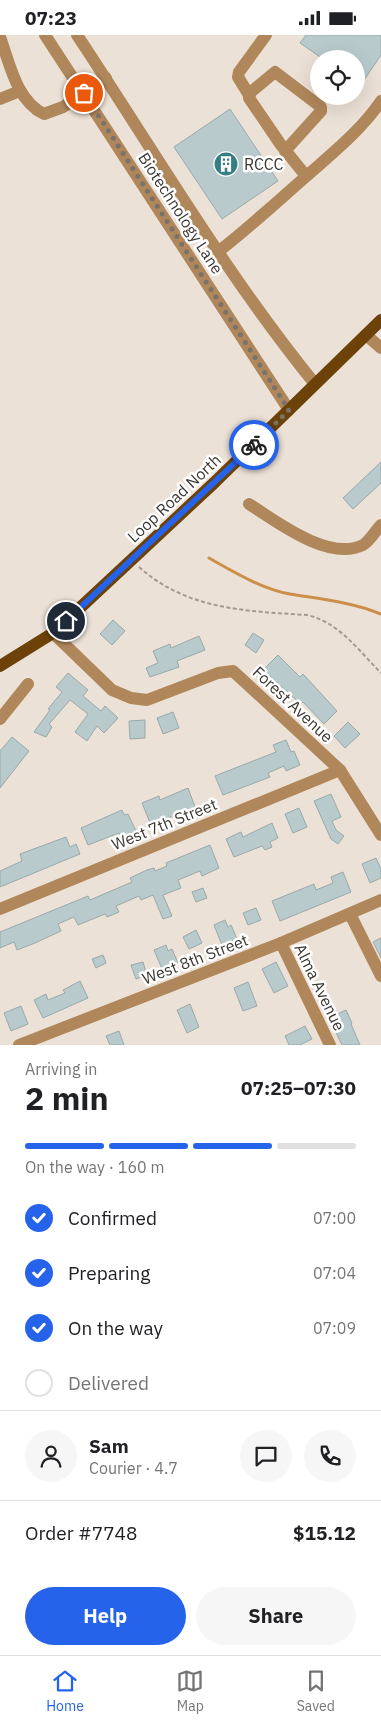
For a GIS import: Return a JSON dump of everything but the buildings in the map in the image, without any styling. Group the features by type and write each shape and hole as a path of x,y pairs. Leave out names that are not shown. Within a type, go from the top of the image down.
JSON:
{"main road":[{"name":"Loop Road North","path":"0,666 53,633 131,561 381,320"}],"street":[{"name":"Biotechnology Lane","path":"45,35 289,410"},
{"name":"Biotechnology Lane","path":"77,35 219,251 287,350 315,384"},
{"path":"266,35 239,72 238,77 259,115 306,176"},
{"path":"0,37 20,91 28,102 44,114 63,107 106,78"},
{"path":"249,95 271,73 275,72 320,104 321,111 285,151"},
{"path":"0,99 20,91"},
{"path":"219,251 251,226 306,176 368,119 379,104"},
{"path":"366,335 381,348"},
{"path":"249,504 304,539 341,549 363,545 381,525"},
{"name":"Forest Avenue","path":"53,633 112,690 131,698 147,700 218,673 233,671 340,770 381,835"},
{"path":"0,719 28,684"},
{"name":"West 7th Street","path":"0,909 340,770"},
{"name":"West 8th Street","path":"19,1045 281,943 381,900"},
{"path":"350,914 381,976"},
{"name":"Alma Avenue","path":"281,943 330,1045"}],"path":[{"path":"131,561 166,589 206,603 252,612 308,615 319,619 343,634 381,673"}],"waterway":[{"path":"209,558 248,579 280,592 347,604 381,614"}],"way so far":[{"path":"84,93 289,410 254,445"}],"place":[{"name":"RCCC","path":"226,164"}],"route":[{"path":"66,621 254,445"}]}
